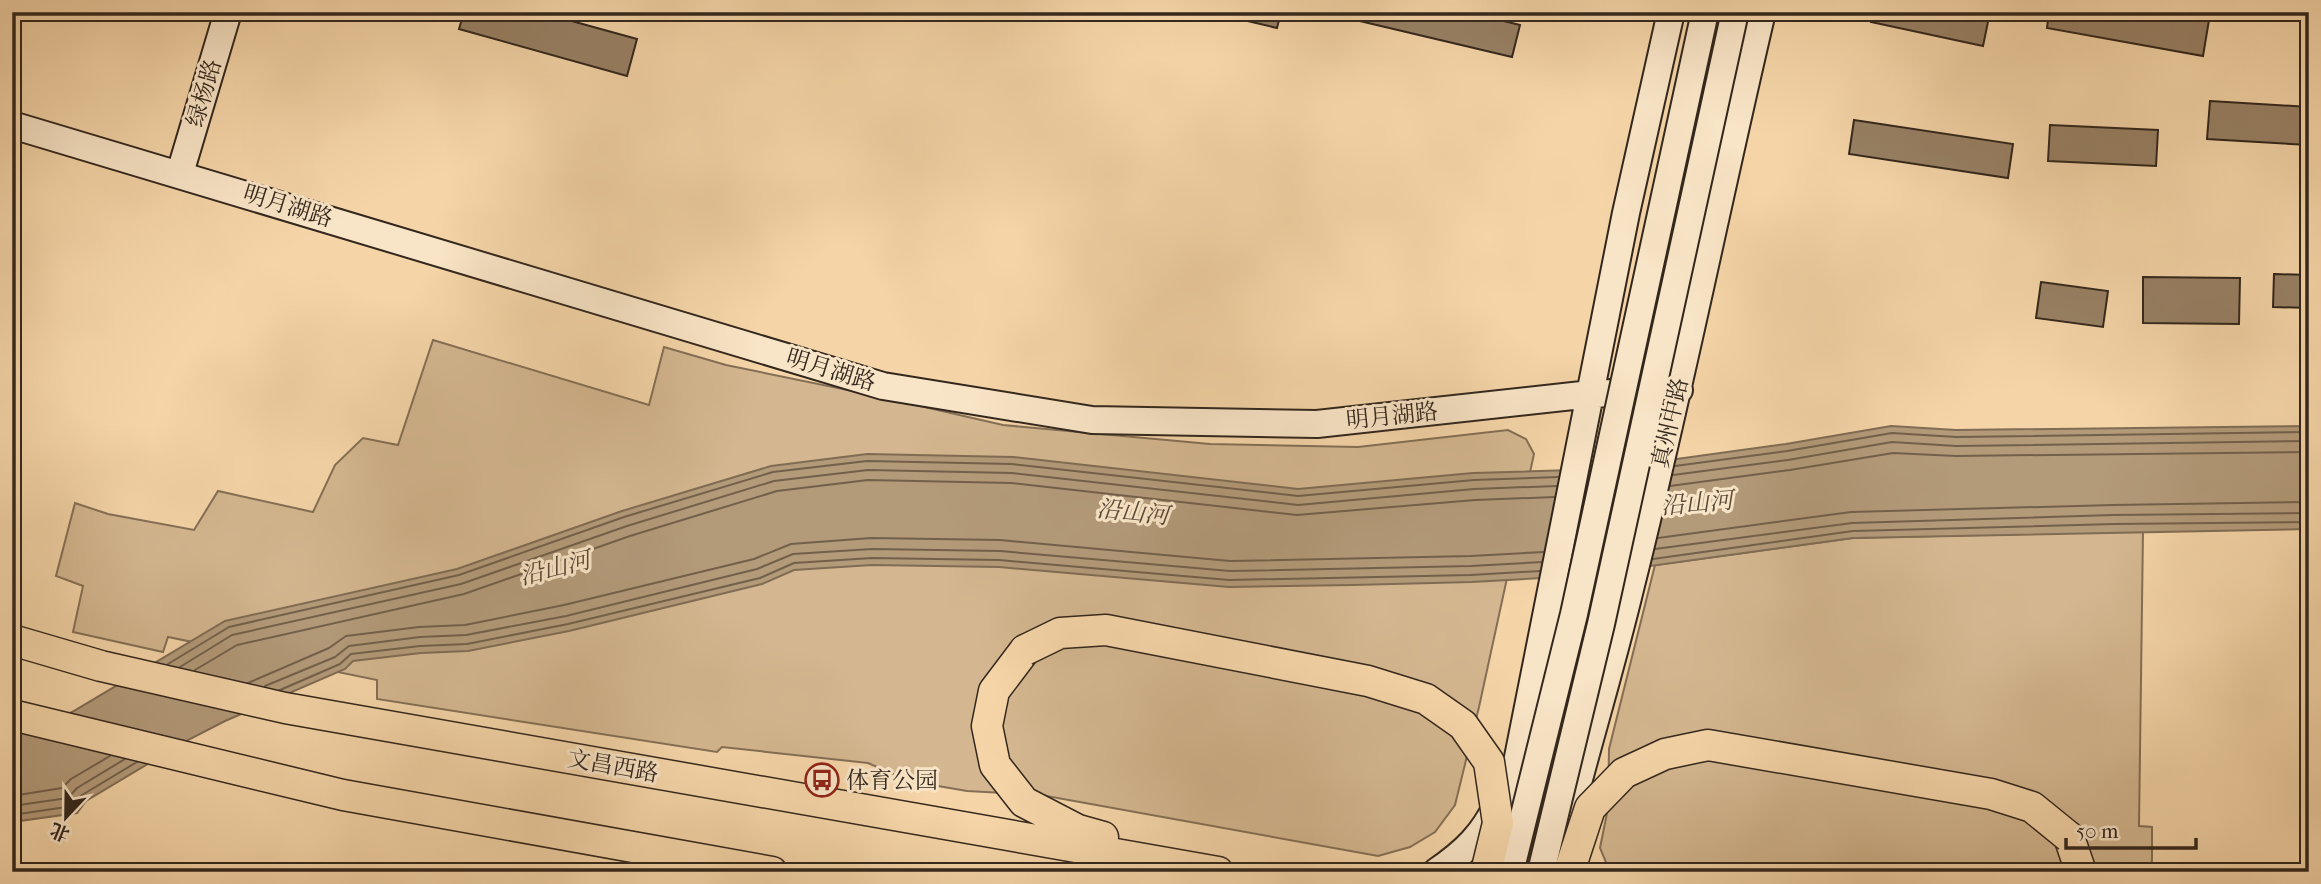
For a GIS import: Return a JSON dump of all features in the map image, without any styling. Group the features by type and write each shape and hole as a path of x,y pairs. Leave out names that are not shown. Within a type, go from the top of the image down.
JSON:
{"main road":[{"path":"1224,872 1078,831 1024,802 995,765 987,726 994,691 1025,650 1060,633 1106,630 1368,681 1426,699 1463,725 1489,762 1498,823 1486,872"},
{"name":"文昌西路","path":"12,640 101,666 285,708 1218,872"},
{"path":"17,717 343,795 772,872"},
{"path":"1569,872 1590,808 1624,774 1665,754 1708,745 1991,794 2032,807 2069,837 2081,872"}],"street":[{"name":"绿杨路","path":"180,173 228,12"},
{"path":"1496,872 1626,213 1671,12"},
{"path":"1510,872 1574,614 1705,12"},
{"name":"真州中路","path":"1541,872 1601,624 1735,12"},
{"name":"真州中路","path":"1555,872 1576,783 1631,587 1679,390 1762,12"},
{"name":"明月湖路","path":"12,125 180,173 883,386 1092,419 1317,424 1591,394 1679,390"},
{"path":"1436,872 1460,856 1487,826 1516,763"},
{"path":"1576,783 1570,848 1580,872"}],"shaded area":[{"path":"433,340 649,405 664,347 726,365 1003,425 1210,444 1358,447 1508,430 1526,439 1534,454 1455,805 1435,832 1410,847 1378,856 1041,795 967,791 909,781 868,763 722,747 717,752 377,699 377,680 168,637 163,652 73,632 83,586 56,576 75,503 108,514 194,530 218,491 313,512 335,465 363,438 398,445"},
{"path":"2143,531 2139,826 2152,827 2150,872 1610,872 1600,848 1608,808 1609,749 1655,565 1853,538"}],"water":[{"name":"沿山河","path":"1891,426 1956,430 2309,426 2309,529 1853,538 1578,576 1472,582 1229,587 999,567 872,565 794,570 762,584 569,631 468,651 353,661 345,669 225,721 186,741 86,801 77,813 12,822 12,738 72,712 225,621 457,569 622,511 771,466 867,454 1013,457 1298,489 1473,473 1604,469 1786,444"}],"building":[{"path":"464,12 539,12 637,39 627,76 459,29"},
{"path":"1209,12 1281,12 1277,28"},
{"path":"1349,12 1467,12 1520,25 1512,57 1347,18"},
{"path":"1873,12 1990,12 1983,46 1871,22"},
{"path":"2049,12 2165,12 2209,20 2203,56 2047,28"},
{"path":"2210,101 2309,107 2309,145 2207,139"},
{"path":"1854,120 2013,144 2008,178 1849,154"},
{"path":"2050,125 2158,130 2156,166 2048,161"},
{"path":"2274,274 2309,275 2309,308 2273,307"},
{"path":"2143,277 2240,278 2239,324 2143,323"},
{"path":"2041,282 2108,291 2103,327 2036,318"}],"place":[{"name":"体育公园","path":"822,780"}]}
